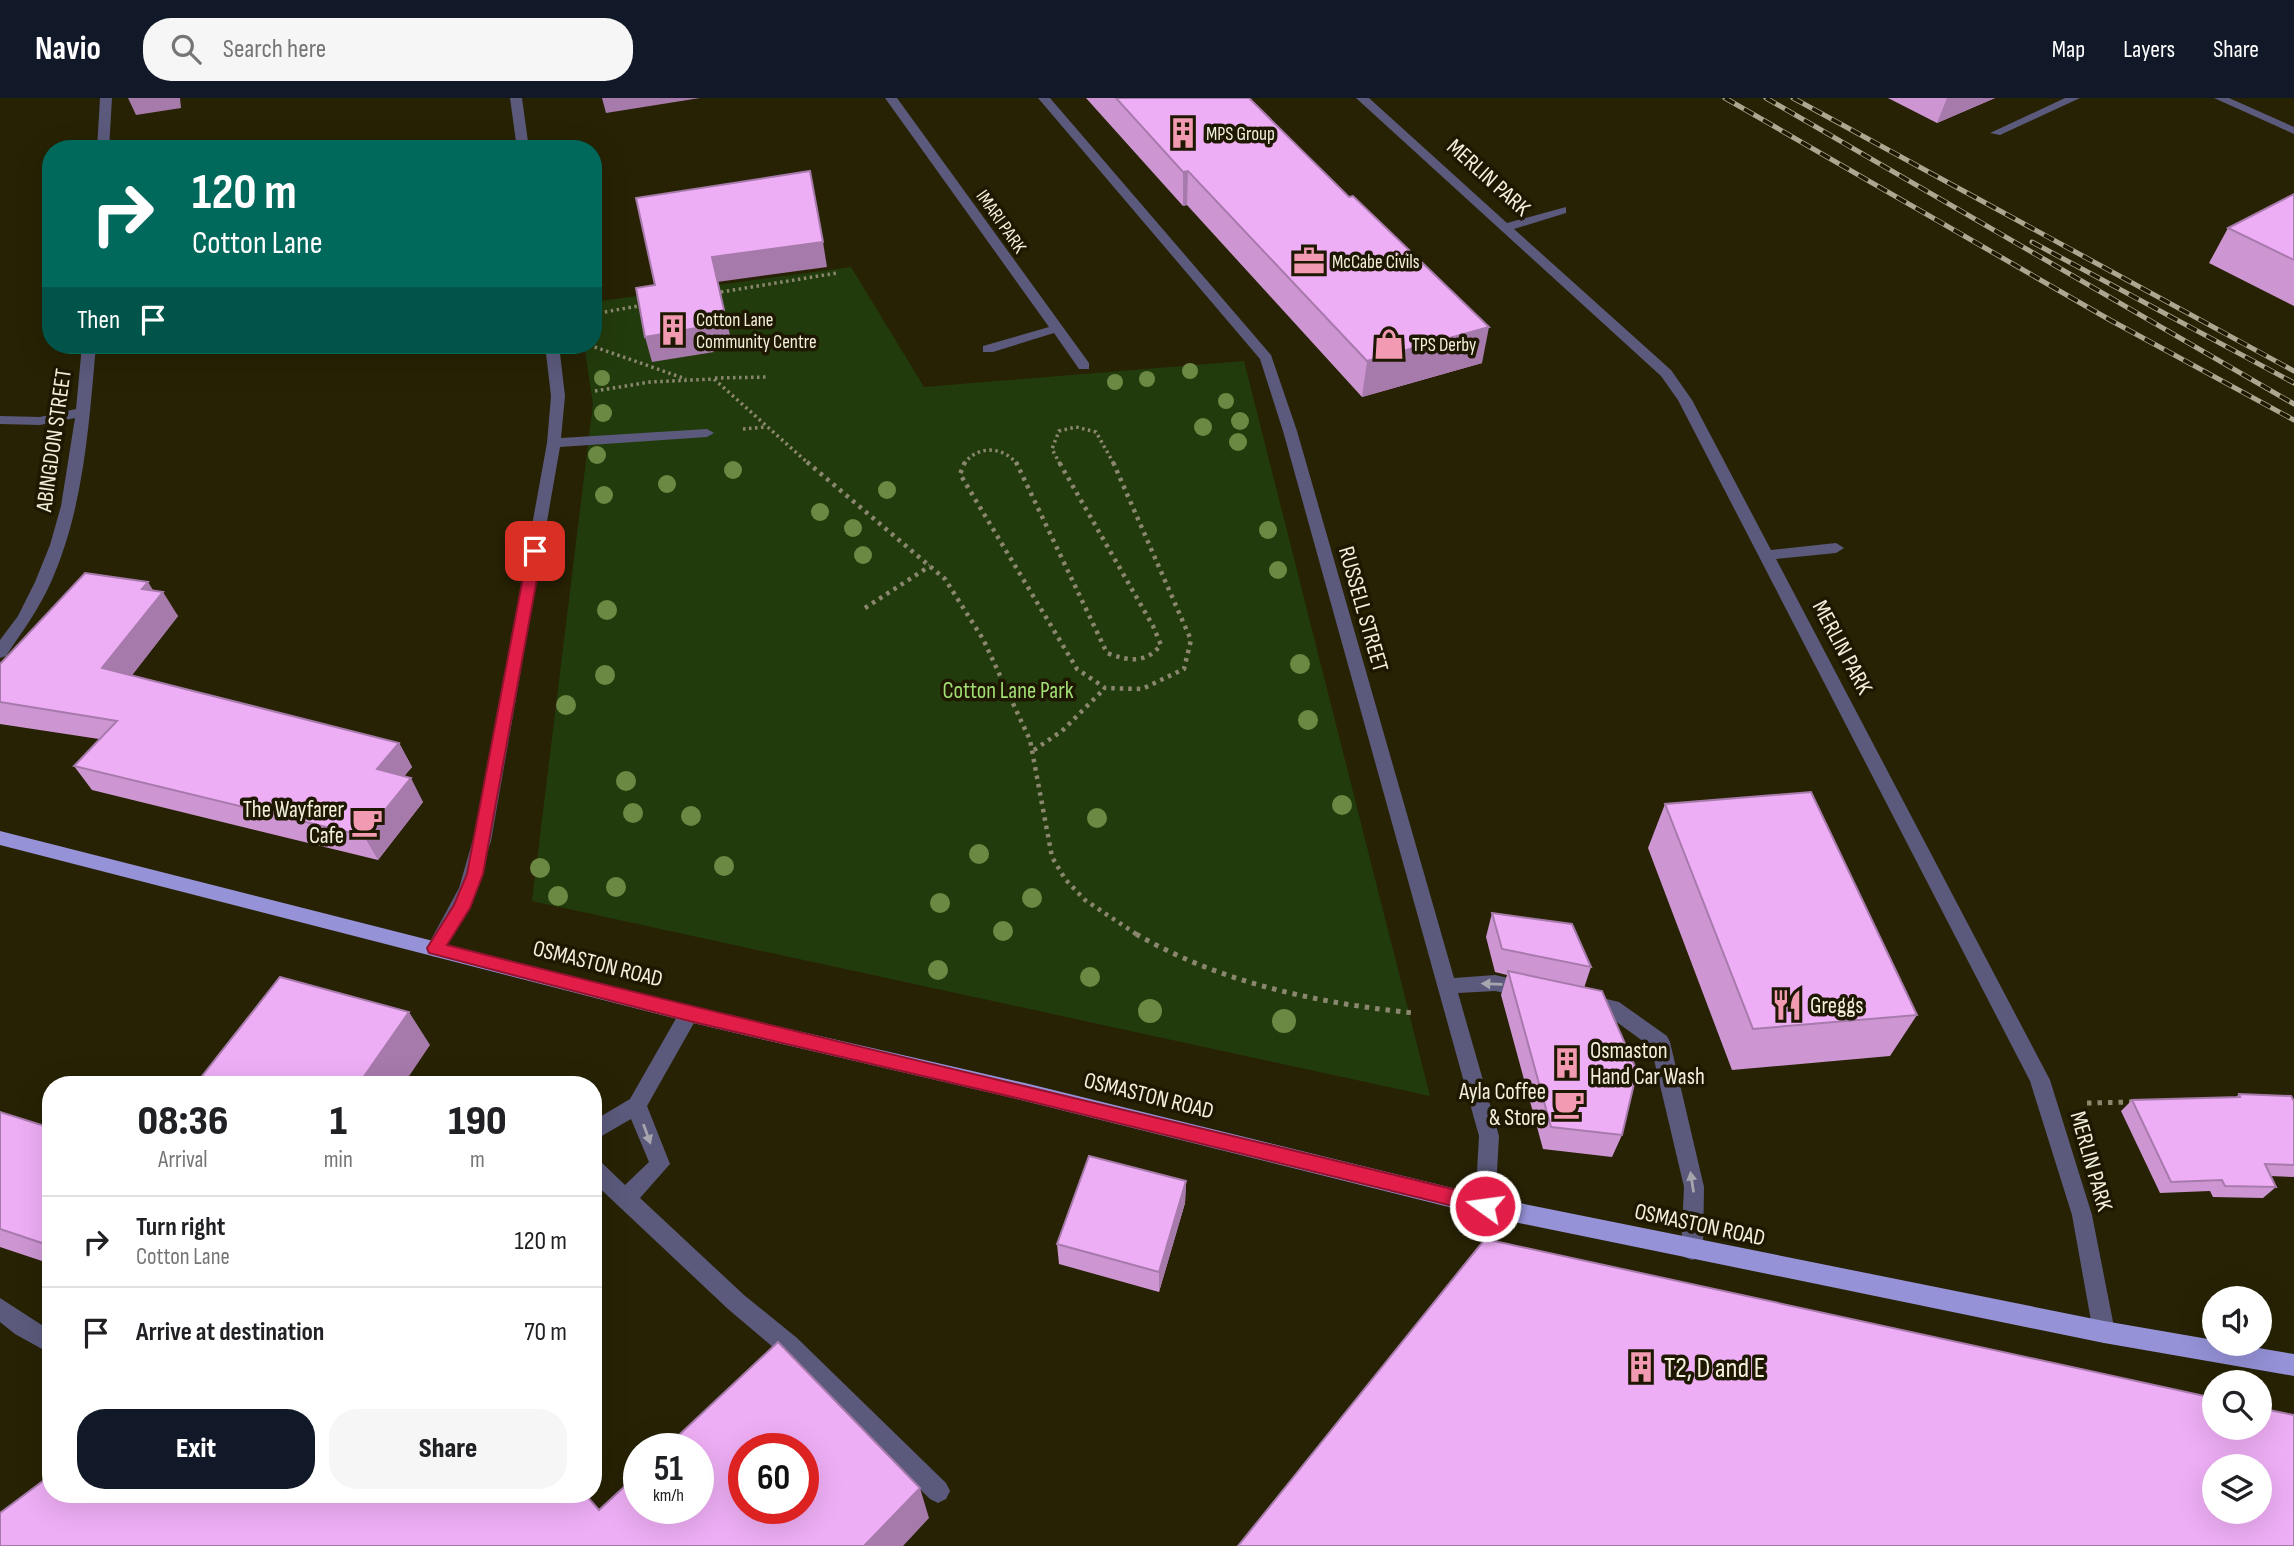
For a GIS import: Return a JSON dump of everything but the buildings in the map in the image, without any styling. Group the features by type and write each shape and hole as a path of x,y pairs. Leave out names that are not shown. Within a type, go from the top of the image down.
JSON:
{"main road":[{"name":"OSMASTON ROAD","path":"0,838 689,1014 1025,1092 1485,1206 2104,1332 2294,1365"}],"street":[{"path":"104,140 106,98"},
{"path":"516,98 522,140"},
{"name":"IMARI PARK","path":"891,98 1084,366"},
{"name":"RUSSELL STREET","path":"1044,98 1266,358 1294,444 1489,1136 1485,1206"},
{"name":"MERLIN PARK","path":"1362,98 1666,373 1685,400 2040,1080 2082,1215 2104,1332"},
{"path":"1996,133 2074,98"},
{"path":"2220,98 2294,131"},
{"path":"1506,227 1562,211"},
{"path":"988,349 1055,328"},
{"name":"ABINGDON STREET","path":"0,652 38,594 61,540 74,487 88,354"},
{"path":"435,948 461,908 475,874 554,443 558,396 553,354"},
{"path":"0,420 40,421 84,412"},
{"path":"554,443 707,433"},
{"path":"1766,555 1836,548"},
{"path":"1448,986 1494,982 1612,1007 1660,1042 1694,1187 1692,1250"},
{"path":"602,1126 637,1105 689,1014"},
{"path":"625,1199 660,1164 648,1139 637,1105"},
{"path":"602,1177 736,1302 789,1346 938,1490"},
{"path":"0,1308 23,1327 42,1338"}],"path":[{"path":"702,296 837,273"},
{"path":"602,313 648,305"},
{"path":"602,350 691,380"},
{"path":"558,396 649,382 768,377"},
{"path":"714,379 765,427 930,566 965,604 1034,750 1052,857 1079,896 1121,925 1190,961 1254,985 1318,999 1457,1017"},
{"path":"1034,750 1062,731 1105,688 1142,689 1184,669 1191,640 1109,452 1096,432 1076,427 1059,431 1052,449 1153,626 1161,645 1152,657 1130,661 1107,653 1015,460 1000,451 978,450 965,458 960,474 1077,669 1105,688"},
{"path":"865,608 930,566"},
{"path":"2047,1103 2143,1102"}],"green space":[{"name":"Cotton Lane Park","path":"851,267 924,387 1244,361 1430,1096 532,901 593,404 585,354 602,354 602,301"}],"railway":[{"path":"1725,98 2110,320 2294,420"},
{"path":"1766,98 2294,404"},
{"path":"1793,98 2294,371"},
{"path":"2032,242 2294,383"}],"place":[{"name":"MPS Group","path":"1183,133"},
{"name":"McCabe Civils","path":"1309,261"},
{"name":"Cotton Lane Community Centre","path":"673,330"},
{"name":"TPS Derby","path":"1389,344"},
{"name":"The Wayfarer Cafe","path":"367,822"},
{"name":"Greggs","path":"1787,1005"},
{"name":"Osmaston Hand Car Wash","path":"1567,1063"},
{"name":"Ayla Coffee & Store","path":"1569,1104"},
{"name":"T2, D and E","path":"1641,1367"}],"route":[{"path":"535,551 487,822 475,874 461,908 435,948 689,1014 1025,1092 1485,1206"}]}
